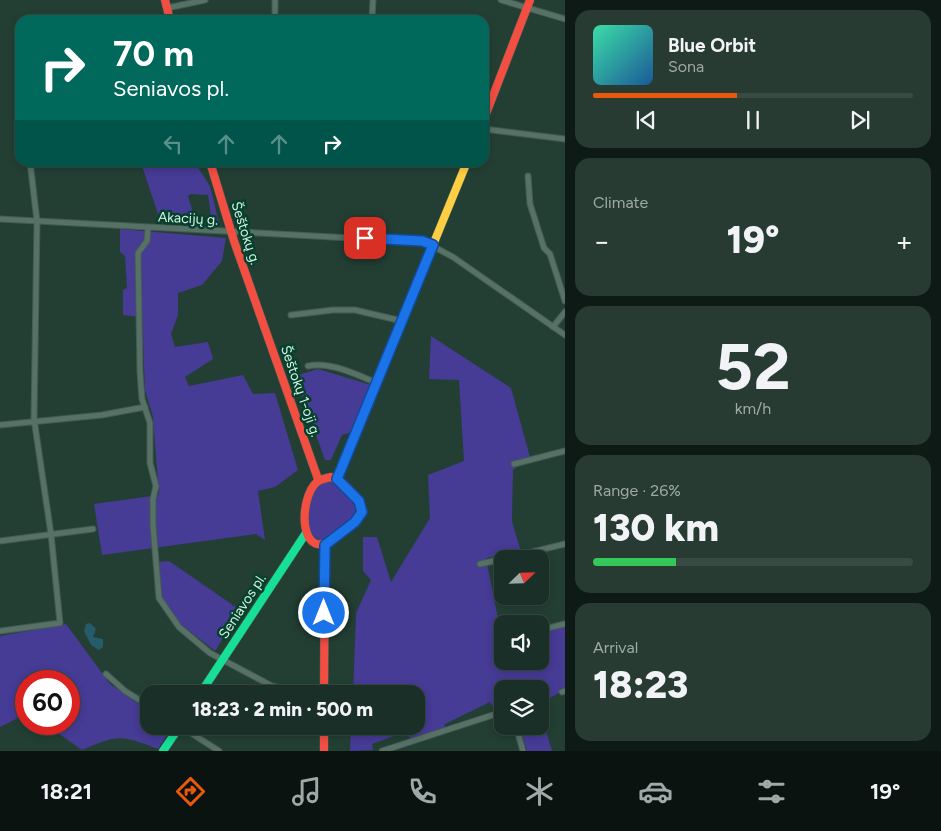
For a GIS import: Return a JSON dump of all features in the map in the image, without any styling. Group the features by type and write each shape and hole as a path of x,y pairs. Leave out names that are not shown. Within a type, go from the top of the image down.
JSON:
{"main road":[{"path":"489,106 530,0"},
{"name":"Šeštokų g.","path":"212,167 232,232 261,311"},
{"path":"337,479 378,384 465,167"},
{"name":"Šeštokų 1-oji g.","path":"261,311 318,479"},
{"path":"306,533 312,542 319,546 325,545 355,522 362,512 359,501 337,479 324,477 318,479"},
{"name":"Seniavos pl.","path":"206,685 306,533 309,492 318,479"},
{"path":"325,545 327,685"},
{"path":"163,751 174,735"},
{"path":"324,735 324,751"}],"street":[{"path":"166,4 205,0"},
{"path":"275,0 275,15"},
{"path":"372,15 373,0"},
{"path":"500,0 565,19"},
{"path":"489,130 565,139"},
{"path":"0,632 60,623 51,534 34,422 35,242 37,221 31,167"},
{"path":"528,176 530,204 544,248 550,254 565,301"},
{"name":"Akacijų g.","path":"0,219 422,241 433,245"},
{"path":"148,227 147,241 138,253 140,372 145,408 150,423 150,463 156,486 153,499 153,525 157,591 163,606 188,636 210,653 270,685"},
{"path":"433,245 565,335"},
{"path":"291,315 333,310 355,310 402,321"},
{"path":"553,327 565,312"},
{"path":"308,366 320,365 330,367 378,384"},
{"path":"0,425 145,408"},
{"path":"514,464 565,451"},
{"path":"0,541 94,529"},
{"path":"540,550 565,544"},
{"path":"480,564 494,561"},
{"path":"549,628 565,624"},
{"path":"106,674 125,692 140,701"},
{"path":"382,751 494,715"},
{"path":"194,735 220,751"},
{"path":"519,735 523,751"}],"shaded area":[{"path":"142,167 198,167 210,186 219,223 212,223 208,195 191,194 188,196 196,223 160,220"},
{"path":"120,229 226,238 222,261 202,285 178,293 178,315 171,334 175,347 208,342 213,359 185,377 189,386 243,375 253,394 275,393 298,470 275,487 258,491 265,540 256,534 102,555 94,504 159,495 153,417 145,390 142,317 123,315 123,290 127,288 125,256 120,252"},
{"path":"431,336 511,388 530,457 513,470 512,521 520,550 494,550 494,557 486,558 497,615 494,615 494,670 549,670 549,630 565,626 565,689 549,699 549,680 494,680 494,708 490,702 445,724 444,728 425,734 425,685 353,685 356,613 371,580 363,571 363,537 377,537 391,582 430,518 428,475 464,461 459,380 429,379"},
{"path":"318,369 371,385 352,432 342,435 331,460 325,460 295,376"},
{"path":"327,480 340,486 346,492 354,503 356,512 352,520 330,538 322,541 311,536 309,506 315,488"},
{"path":"169,561 240,610 215,651 175,619 163,602 159,589 158,562"},
{"path":"66,624 110,684 140,705 140,735 167,735 158,749 136,741 120,738 104,741 82,750 61,735 80,735 80,670 15,670 15,720 0,727 0,636"},
{"path":"351,735 397,735 372,744 373,750 350,751"},
{"path":"408,735 423,735 411,739"},
{"path":"523,735 547,735 552,751 527,751"}],"water":[{"path":"90,623 96,629 93,637 103,639 103,647 99,650 91,645 84,631 86,624"}],"traffic: fast":[{"path":"206,685 306,533"},
{"path":"163,751 174,735"}],"traffic: slow":[{"path":"337,479 465,167"}],"traffic: jam":[{"path":"165,0 169,15"},
{"path":"489,106 530,0"},
{"path":"212,167 234,241 318,479"},
{"path":"331,477 341,482 350,490 358,500 361,511 354,522 338,536 325,544 315,543 309,537 305,527 307,502 311,490 317,482 331,477"},
{"path":"324,685 325,545"},
{"path":"324,735 324,751"}],"route":[{"path":"324,613 325,545 355,522 362,512 362,506 359,501 337,479 433,245 422,241 365,238"}]}
